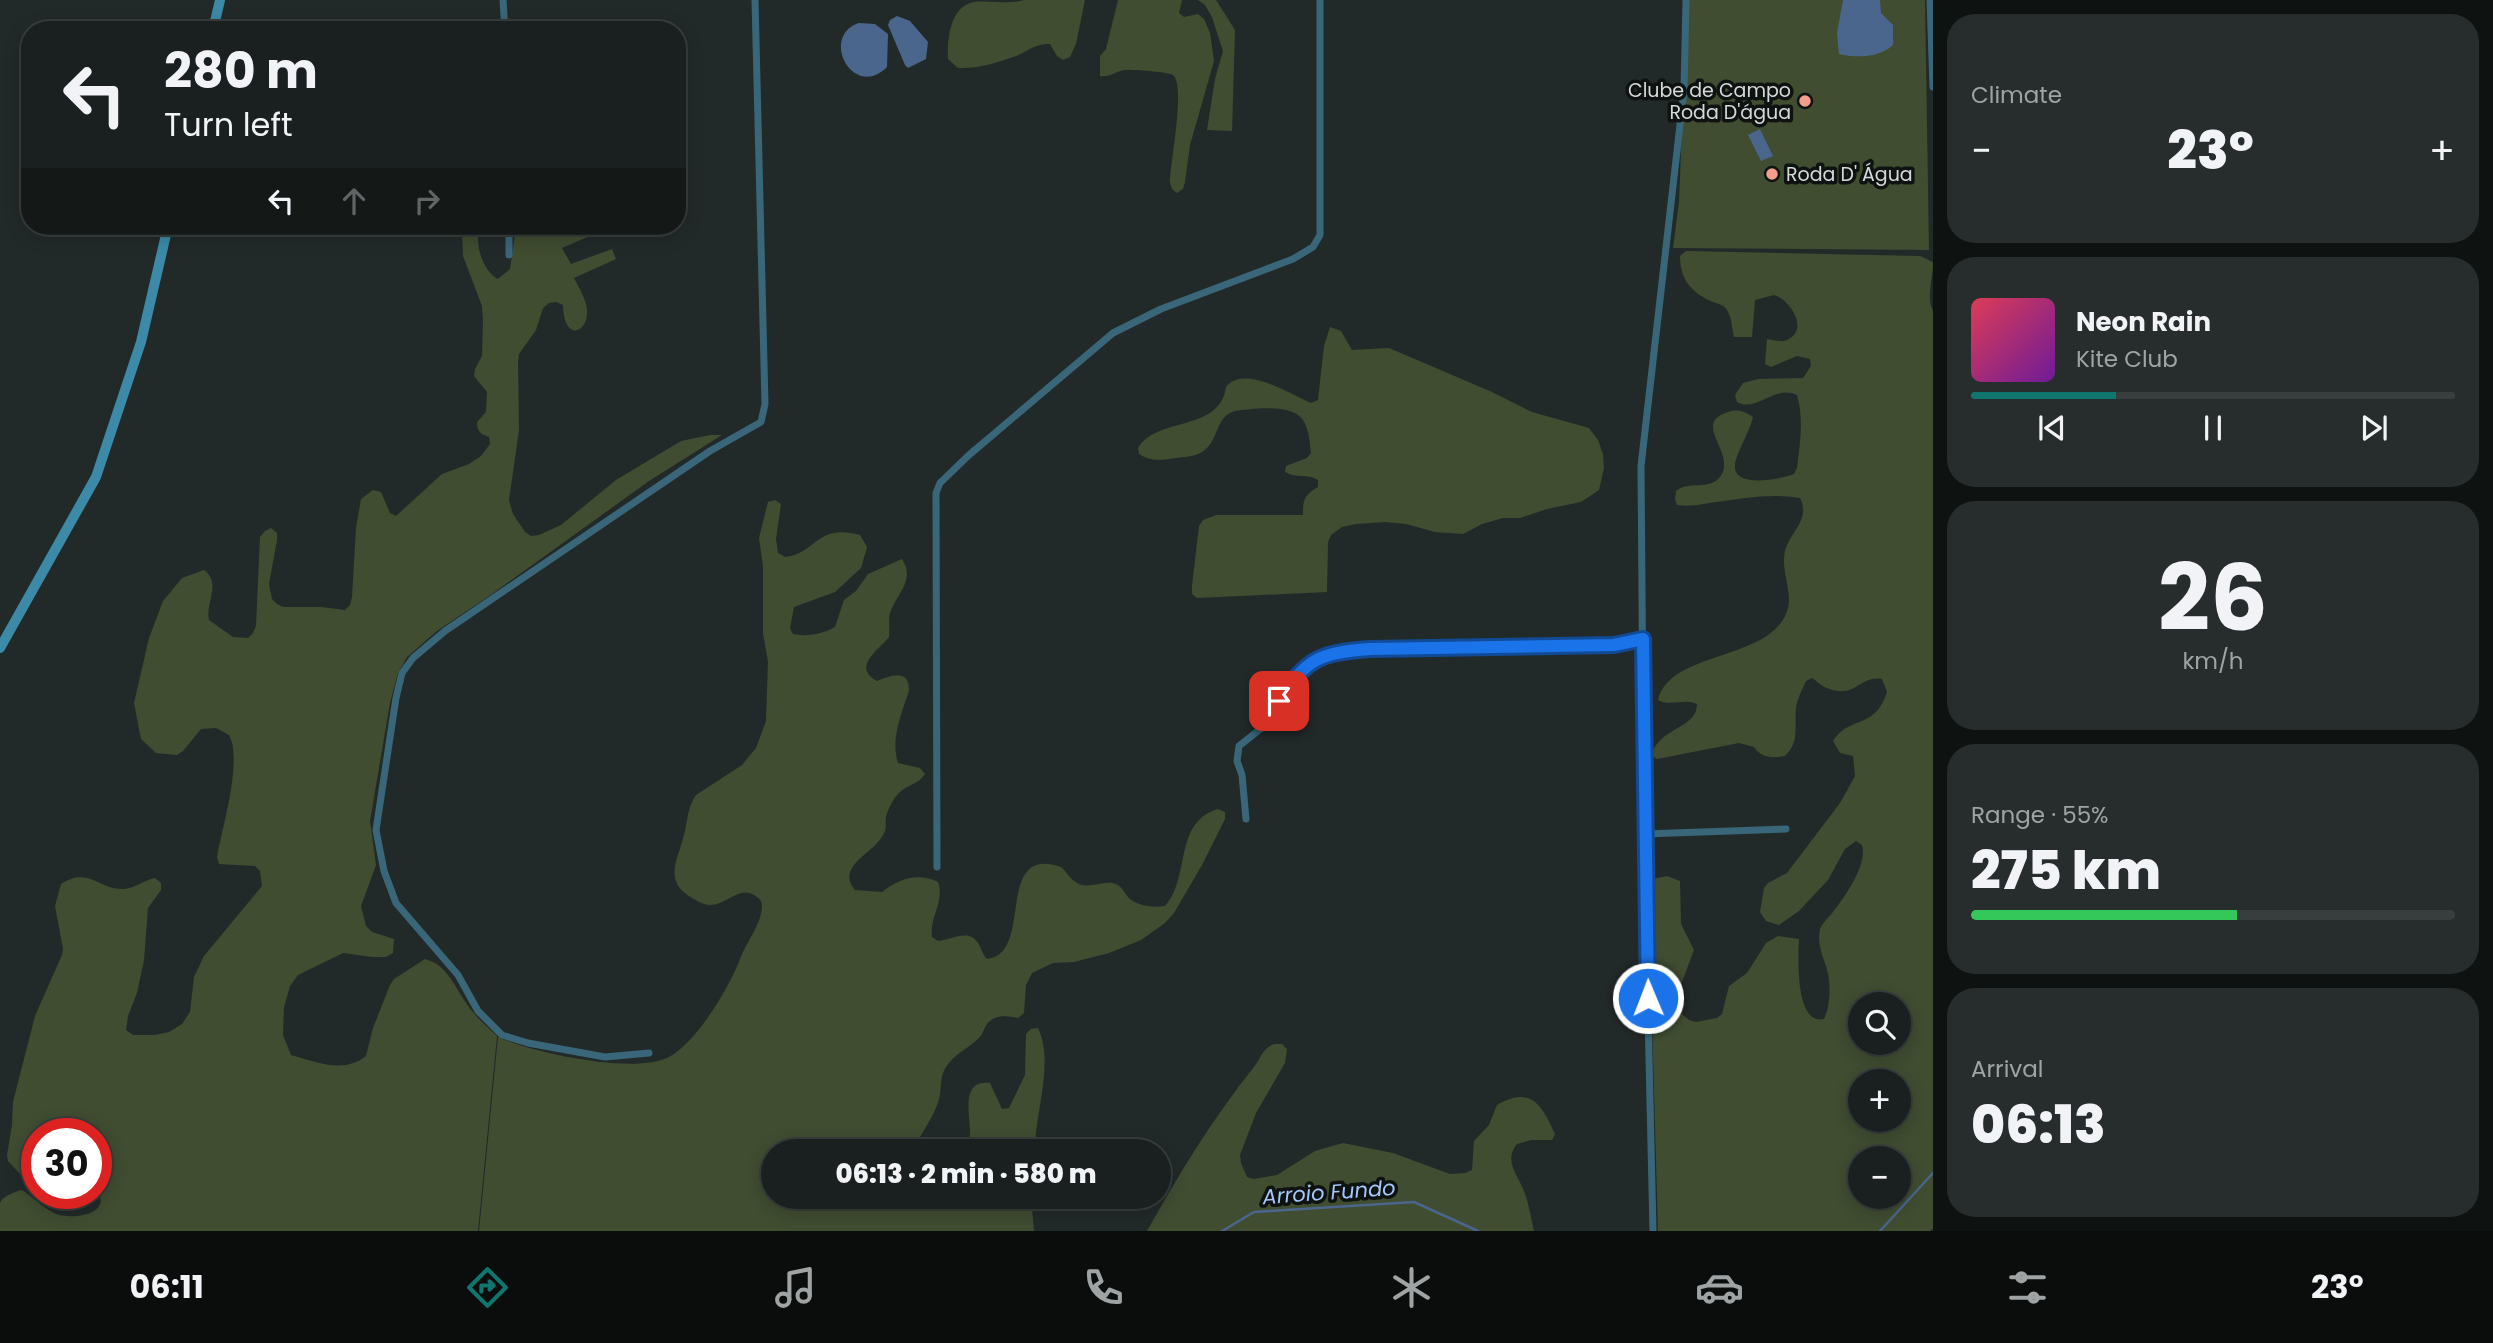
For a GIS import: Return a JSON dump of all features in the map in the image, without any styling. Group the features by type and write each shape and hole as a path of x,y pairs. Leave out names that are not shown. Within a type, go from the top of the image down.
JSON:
{"main road":[{"path":"215,21 220,0"},
{"path":"0,648 96,477 141,342 166,235"}],"street":[{"path":"503,0 504,21"},
{"path":"649,1053 605,1057 539,1046 502,1035 478,1011 458,975 396,903 384,871 376,830 396,698 402,673 413,658 445,631 570,544 710,451 761,422 765,404 755,0"},
{"path":"937,867 936,493 940,483 969,455 1113,333 1161,309 1293,259 1313,247 1320,235 1320,0"},
{"path":"1653,1231 1644,834 1641,466 1684,90 1686,0"},
{"path":"1930,0 1933,87"},
{"path":"509,235 509,255"},
{"path":"1246,819 1242,775 1237,761 1239,746 1264,727 1296,675 1314,659 1339,652 1370,649 1614,645 1643,639"},
{"path":"1644,834 1786,829"}],"green space":[{"path":"1085,0 1076,44 1070,57 1063,60 1057,56 1050,44 1039,45 1018,55 979,67 958,68 948,59 952,25 955,17 966,5 974,2"},
{"path":"1118,0 1182,0 1179,13 1184,17 1198,14 1204,19 1210,33 1214,61 1190,145 1185,182 1183,189 1177,193 1170,182 1178,109 1177,82 1173,75 1127,70 1100,76 1100,56 1106,49"},
{"path":"1198,0 1216,0 1235,30 1232,131 1207,130 1215,79 1223,51 1212,17 1205,5"},
{"name":"Clube de Campo Roda D'água","path":"1687,0 1925,0 1929,250 1673,248 1679,202"},
{"path":"462,235 478,235 484,263 498,279 510,269 515,235 592,235 562,248 571,264 612,249 616,259 574,278 587,310 587,318 581,328 572,330 564,317 563,305 549,303 543,308 536,330 519,354 519,430 509,500 513,514 525,532 531,536 561,525 616,480 681,441 722,435 649,481 437,631 407,657 398,673 390,703 370,821 376,865 361,906 366,926 372,932 394,939 393,953 386,957 372,957 343,953 298,975 290,986 284,1007 283,1035 291,1055 320,1063 349,1064 366,1056 373,1028 390,985 394,979 425,959 441,967 467,1005 497,1036 478,1231 0,1231 1,1201 21,1190 21,1209 47,1209 61,1215 79,1216 96,1209 112,1209 112,1118 21,1118 21,1174 8,1161 7,1155 13,1102 35,1016 62,955 55,906 61,884 79,877 124,889 155,878 161,883 161,890 148,908 144,960 137,993 128,1016 126,1030 133,1035 169,1032 182,1024 190,1012 194,977 204,956 262,886 260,871 255,866 219,864 217,857 233,777 233,746 229,735 216,728 201,729 177,755 156,753 141,739 134,703 149,638 163,601 182,578 204,570 212,581 209,620 233,637 248,638 256,626 260,537 271,528 277,533 269,584 272,599 283,607 345,610 352,597 356,528 361,499 373,490 381,492 390,513 396,516 442,474 469,464 481,456 490,444 489,437 480,432 477,425 486,412 487,392 474,376 482,356 482,306 463,256"},
{"path":"1686,251 1920,256 1933,262 1930,294 1933,311 1933,1229 1930,1231 1658,1231 1648,880 1667,876 1680,881 1681,924 1694,950 1679,990 1678,1011 1689,1020 1696,1022 1717,1018 1722,1014 1729,986 1747,973 1766,943 1778,936 1799,939 1799,974 1803,1002 1815,1018 1824,1019 1828,1007 1829,985 1820,944 1820,929 1859,871 1862,845 1856,841 1845,849 1828,880 1799,911 1779,925 1766,921 1760,912 1764,888 1787,873 1840,803 1855,776 1853,756 1840,753 1833,741 1847,728 1876,712 1887,692 1882,679 1868,680 1845,691 1827,688 1812,678 1806,681 1797,705 1795,740 1785,756 1767,756 1754,747 1739,743 1657,759 1651,755 1662,738 1691,718 1697,704 1658,700 1666,684 1680,672 1759,640 1775,629 1786,614 1789,599 1784,567 1785,551 1803,512 1800,498 1779,496 1677,505 1676,491 1687,486 1710,484 1720,477 1724,458 1713,424 1717,417 1731,411 1741,411 1753,417 1736,461 1736,472 1749,480 1794,474 1801,431 1797,395 1781,393 1744,404 1737,402 1735,395 1743,383 1758,379 1803,378 1811,366 1810,359 1797,356 1771,367 1765,364 1767,339 1787,340 1795,334 1797,328 1795,314 1780,298 1774,295 1755,300 1752,337 1734,337 1727,310 1693,290 1685,279 1680,256"},
{"path":"1330,327 1341,331 1352,350 1389,348 1532,412 1589,428 1598,440 1603,454 1604,468 1599,490 1581,502 1520,518 1503,518 1482,524 1463,534 1435,532 1406,524 1385,522 1342,527 1331,535 1328,542 1327,592 1197,598 1192,594 1192,586 1199,526 1203,520 1216,515 1303,515 1305,498 1318,487 1318,480 1285,472 1286,466 1307,458 1311,453 1307,428 1298,415 1290,411 1251,409 1235,411 1224,418 1212,442 1195,455 1152,459 1139,454 1138,448 1147,438 1159,431 1201,418 1213,411 1221,401 1226,387 1234,381 1255,380 1311,403 1318,400 1324,346"},
{"path":"775,500 781,504 776,539 778,553 785,557 804,551 818,540 834,533 860,535 867,547 861,568 835,592 794,607 790,628 793,634 815,634 835,627 844,600 856,591 868,574 902,559 906,567 904,587 890,613 889,637 870,659 866,670 877,681 898,675 906,679 909,690 898,726 896,754 898,763 920,768 925,774 897,795 888,811 880,840 853,866 850,881 855,890 882,892 902,880 916,877 938,882 940,896 932,937 938,941 970,936 978,943 987,959 1001,953 1009,939 1020,885 1028,871 1040,864 1061,867 1072,880 1082,885 1116,884 1128,897 1140,904 1165,906 1178,881 1188,838 1194,826 1204,816 1218,809 1225,812 1225,819 1202,865 1174,913 1165,923 1141,940 1109,953 1074,962 1053,963 1032,973 1026,985 1024,1013 1018,1018 1002,1016 990,1021 979,1038 949,1062 942,1075 940,1095 933,1115 919,1139 761,1139 761,1209 1032,1209 1034,1231 479,1231 498,1037 583,1060 632,1064 669,1057 690,1040 710,1014 728,985 759,919 761,900 751,893 745,892 716,904 704,904 681,890 675,868 689,809 696,795 742,765 756,748 766,721 768,662 763,633 763,566 759,538 768,502"},
{"path":"1038,1028 1045,1057 1036,1139 970,1139 971,1091 981,1083 990,1083 1002,1109 1009,1108 1025,1075 1026,1034 1031,1029"},
{"path":"1282,1044 1287,1049 1285,1063 1256,1113 1240,1155 1247,1177 1254,1179 1277,1175 1315,1151 1343,1143 1393,1153 1450,1174 1465,1173 1472,1170 1474,1141 1489,1125 1497,1105 1509,1099 1527,1098 1540,1107 1555,1134 1552,1140 1531,1140 1517,1144 1511,1156 1513,1168 1526,1196 1534,1231 1147,1231 1160,1209 1171,1209 1171,1190 1184,1168 1239,1086 1271,1045"}],"water":[{"path":"1843,0 1880,0 1881,13 1893,25 1893,45 1867,56 1839,54 1837,33"},
{"path":"897,16 910,21 928,42 926,59 908,68 888,25 890,20"},
{"path":"859,23 875,24 888,34 887,67 874,75 863,76 853,71 845,63 841,52 842,40 847,30"},
{"path":"1760,129 1773,156 1761,161 1748,135"}],"waterway":[{"name":"Arroio Fundo","path":"1880,1231 1933,1173"},
{"name":"Arroio Fundo","path":"1222,1231 1254,1212 1414,1202 1478,1231"}],"place":[{"name":"Clube de Campo Roda D'água","path":"1805,101"},
{"name":"Roda D' Água","path":"1772,174"}],"route":[{"path":"1279,701 1296,675 1314,659 1339,652 1370,649 1614,645 1643,639 1648,998"}]}
